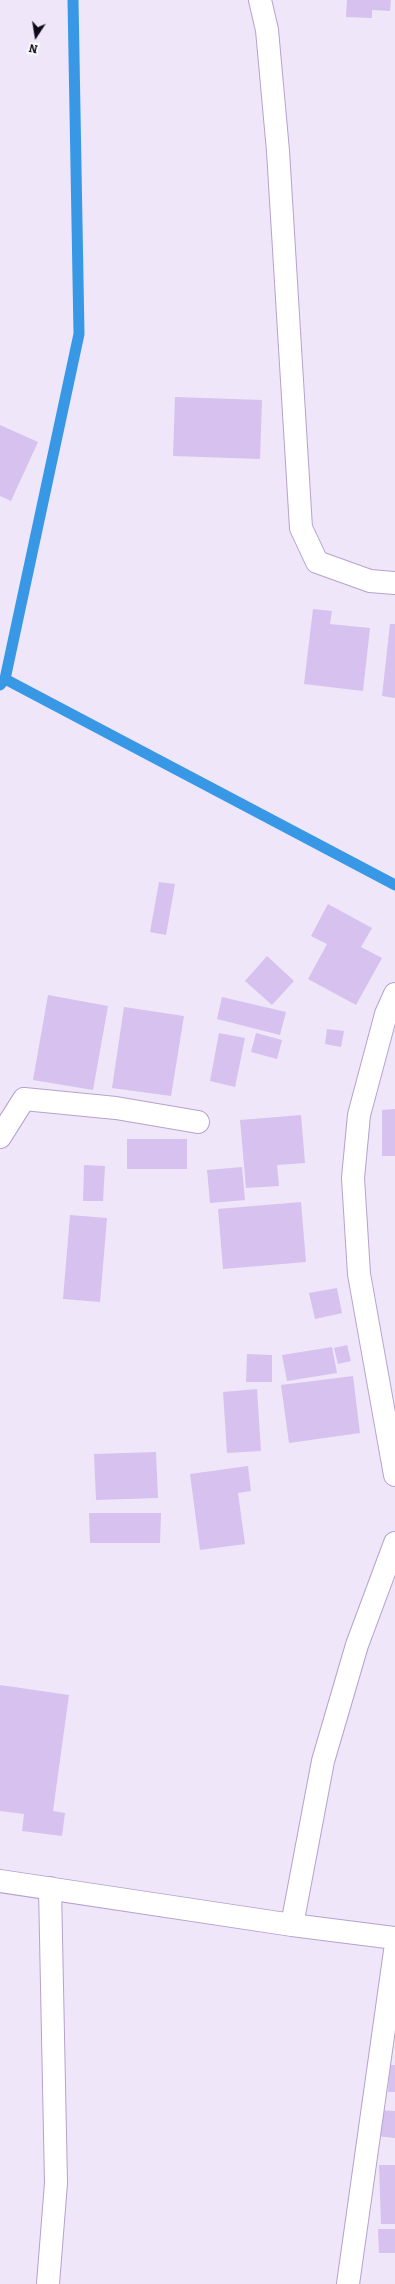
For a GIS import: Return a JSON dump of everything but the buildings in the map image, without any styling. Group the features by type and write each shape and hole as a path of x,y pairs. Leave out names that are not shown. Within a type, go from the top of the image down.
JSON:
{"street":[{"path":"260,0 267,30 278,151 301,528 317,562 370,581 395,583"},
{"path":"395,994 386,1014 359,1115 353,1178 359,1274 395,1475"},
{"path":"0,1137 24,1099 116,1108 198,1122"},
{"path":"292,1925 323,1761 357,1645 395,1543"},
{"path":"0,1881 292,1925 395,1938"},
{"path":"48,2284 56,2184 50,1888"},
{"path":"348,2284 395,1952"}],"waterway":[{"path":"0,685 5,679 79,334 73,0"},
{"path":"5,679 395,885"}]}
